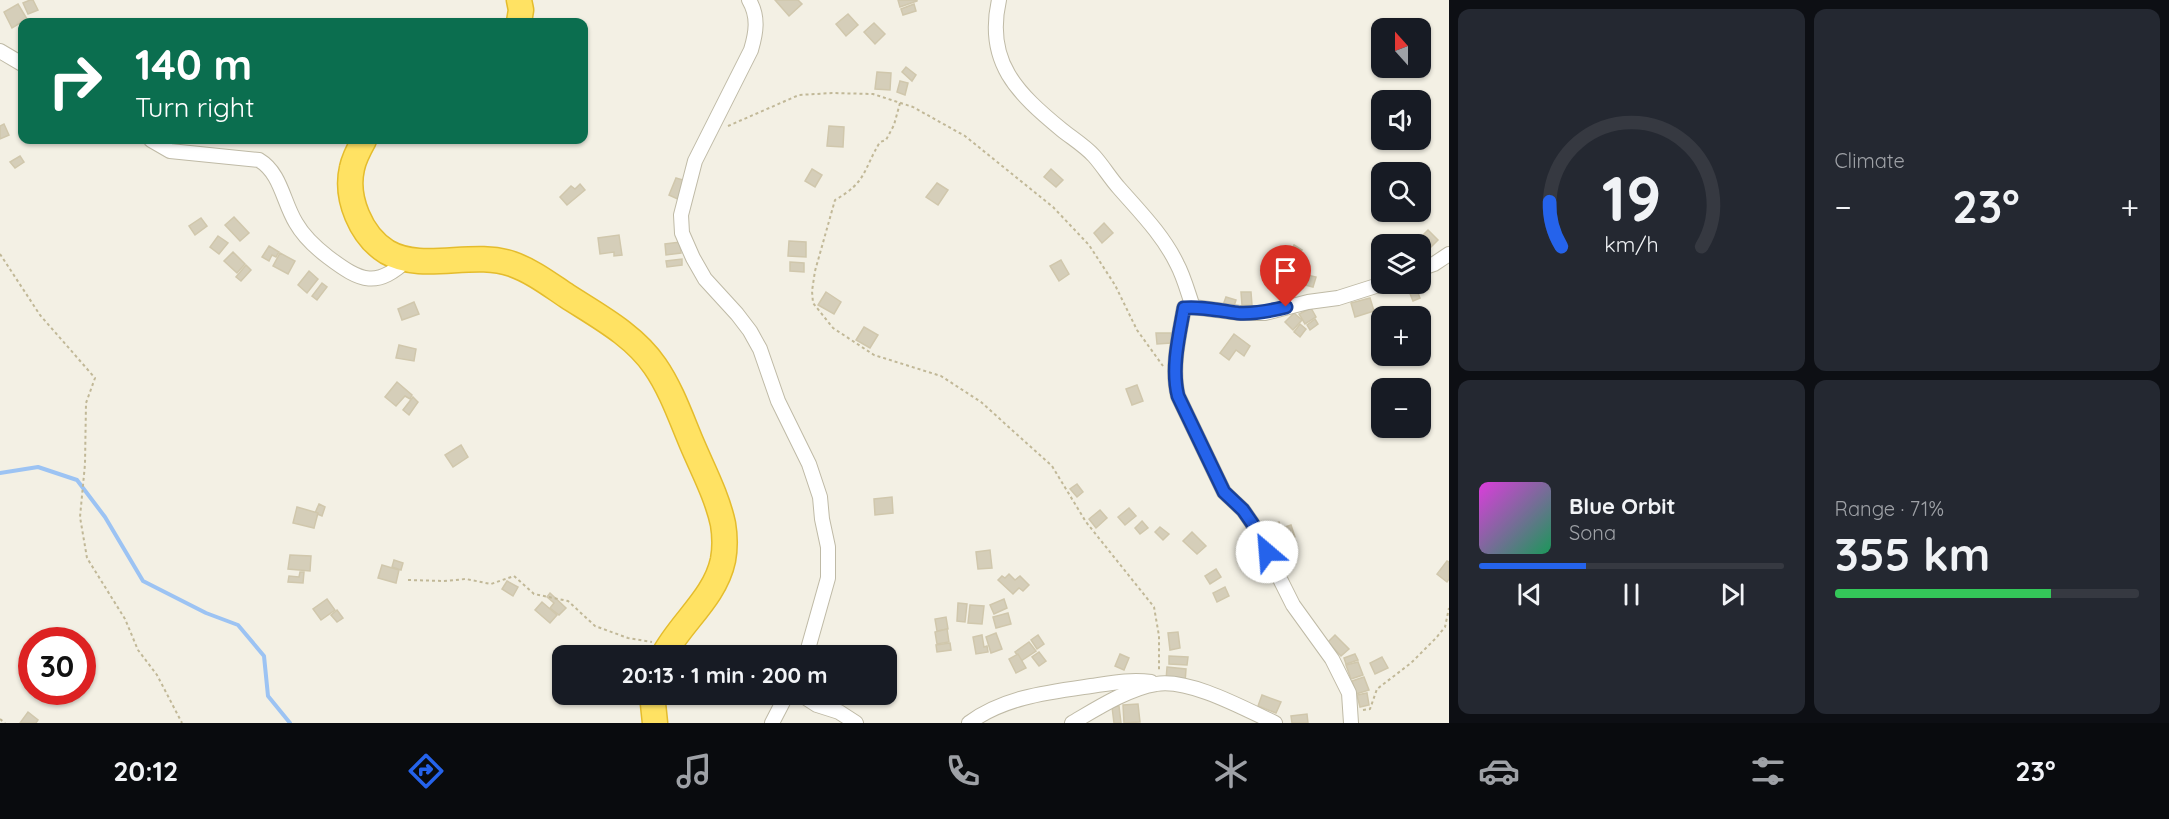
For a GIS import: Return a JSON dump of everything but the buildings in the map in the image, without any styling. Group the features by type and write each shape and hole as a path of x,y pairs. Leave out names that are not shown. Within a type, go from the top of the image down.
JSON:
{"highway":[{"path":"519,0 520,18"},
{"path":"362,144 351,169 351,193 358,220 375,242 387,252 409,258 450,261 492,259 531,272 621,330 655,365 705,473 723,523 725,540 723,560 718,576 706,597 669,645"},
{"path":"653,705 655,723"}],"street":[{"path":"749,0 754,9 756,31 751,50 695,161 681,215 682,233 705,279 737,314 755,340 778,401 809,464 820,497 829,553 828,578 809,645"},
{"path":"999,0 994,28 1005,72 1021,93 1048,119 1093,155 1146,217 1178,265 1193,307"},
{"path":"0,51 18,62"},
{"path":"158,144 170,151 259,160 268,166 276,178 288,210 305,237 348,273 370,279 383,276 395,272 409,258"},
{"path":"1431,265 1449,254"},
{"path":"1351,717 1349,693 1332,659 1293,605 1252,523 1243,510 1224,492 1186,415 1175,383 1179,334 1184,308 1265,313 1308,302 1338,298 1371,288"},
{"path":"969,723 998,706 1032,695 1142,680 1186,686 1227,700 1275,723"},
{"path":"1072,723 1145,686 1159,683"},
{"path":"772,723 781,705"},
{"path":"817,705 839,712 856,723"}],"path":[{"path":"707,136 799,95 873,94 913,107 965,136 1053,207 1089,245 1115,285 1137,330 1175,383"},
{"path":"900,103 894,125 886,140 880,142 873,154 864,177 848,193 835,200 815,271 813,303 833,328 874,355 941,376 981,402 1052,466 1086,522 1154,607 1159,636 1159,683"},
{"path":"0,254 40,315 95,378 86,403 85,464 80,517 87,558 125,619 138,650 157,675 182,723"},
{"path":"408,580 466,579 491,584 514,576 534,594 568,601 595,626 650,645"},
{"path":"1351,717 1370,709 1377,689 1411,663 1436,638 1445,627 1449,608"},
{"path":"0,719 5,723"}],"waterway":[{"path":"0,473 38,467 77,480 105,517 143,581 206,613 238,625 264,656 268,696 290,723"}],"route":[{"path":"1267,552 1243,510 1224,492 1178,396 1175,370 1184,308 1265,313 1286,307"}]}
